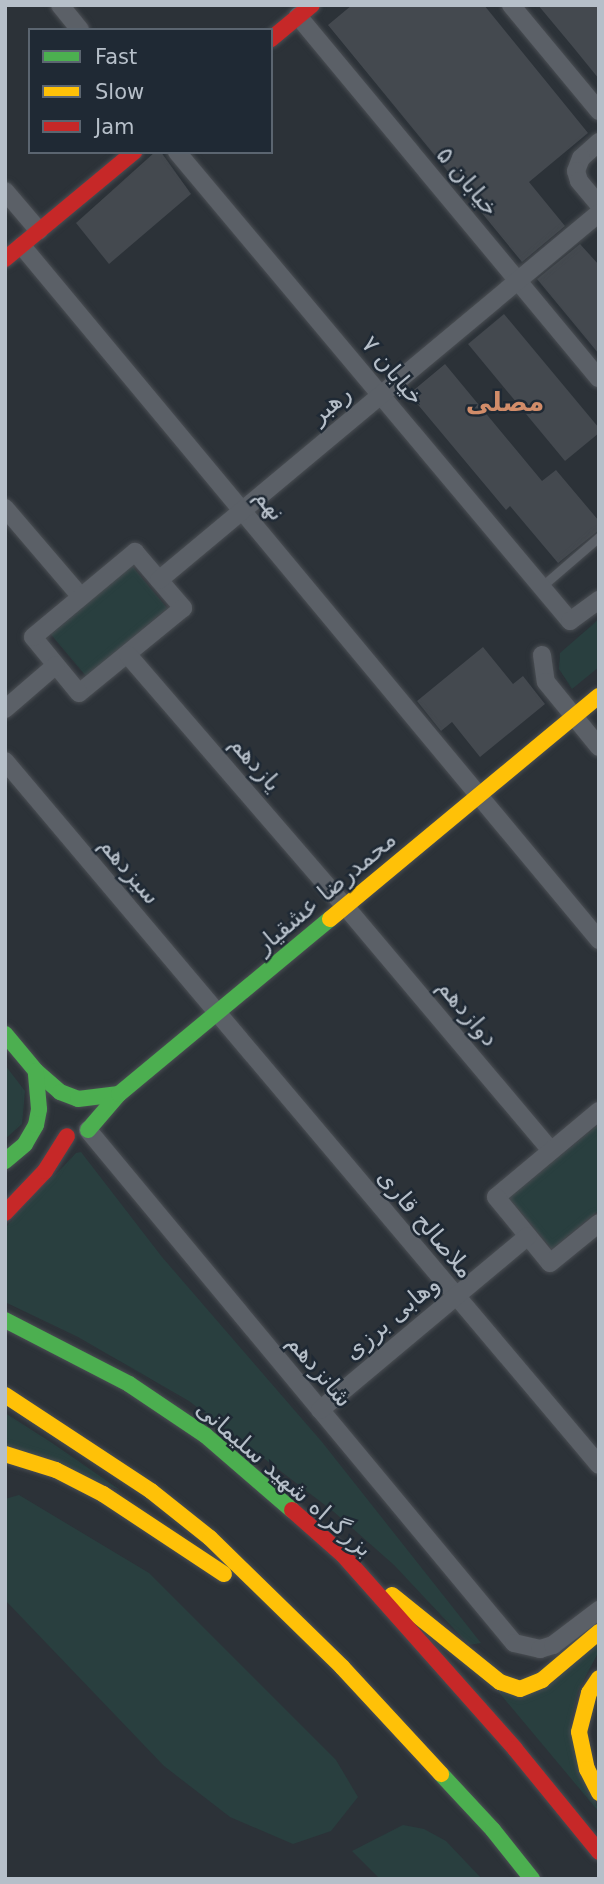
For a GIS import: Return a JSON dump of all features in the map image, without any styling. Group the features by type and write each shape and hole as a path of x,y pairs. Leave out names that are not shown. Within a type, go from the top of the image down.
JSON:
{"main road":[{"path":"273,37 305,11"},
{"path":"5,259 132,154"},
{"name":"محمدرضا عشقیار","path":"88,1130 119,1094 599,696"},
{"path":"5,1034 36,1071 60,1092 78,1099 119,1094"},
{"path":"5,1161 26,1144 36,1125 39,1109 36,1071"},
{"path":"26,1144 88,1130"},
{"path":"5,1213 45,1171 67,1136"},
{"name":"بزرگراه شهید سلیمانی","path":"5,1320 130,1384 205,1435 343,1555 515,1749 599,1852"},
{"path":"5,1395 151,1491 201,1530 261,1585 493,1830 532,1879"},
{"path":"5,1454 56,1470 127,1508 303,1629"},
{"path":"343,1555 500,1682 509,1686 520,1689 542,1680 599,1632"},
{"path":"599,1678 589,1693 579,1732 587,1769 599,1793"}],"street":[{"path":"60,5 78,28"},
{"path":"511,5 599,111"},
{"name":"خیابان ۵","path":"305,11 517,281 599,378"},
{"path":"599,142 581,158 576,171 579,181 599,205"},
{"name":"خیابان ۷","path":"179,154 570,621 599,600"},
{"path":"5,191 39,232"},
{"name":"رهبر","path":"159,580 599,213"},
{"name":"نهم","path":"22,246 599,940"},
{"path":"5,508 81,597"},
{"path":"135,552 159,580 183,608 79,693 33,637 135,552"},
{"name":"یازدهم","path":"128,655 345,906"},
{"path":"542,655 546,682 599,747"},
{"path":"5,709 56,665"},
{"name":"سیزدهم","path":"5,761 216,1013"},
{"name":"دوازدهم","path":"345,906 551,1151"},
{"name":"ملاصالح قاری","path":"216,1013 599,1465"},
{"path":"599,1111 496,1197 550,1263 599,1223"},
{"name":"شانزدهم","path":"88,1130 514,1643 540,1649 553,1645 599,1610"},
{"name":"وهابی برزی","path":"320,1410 528,1236"}],"lane":[{"path":"541,586 599,537"},
{"path":"493,1830 517,1879"}],"green space":[{"path":"132,566 167,608 86,676 51,634"},
{"path":"599,619 599,667 572,689 559,669 560,653"},
{"path":"5,1065 25,1091 22,1124 5,1139"},
{"path":"599,1124 599,1210 552,1249 509,1198"},
{"path":"81,1152 162,1257 322,1442 481,1643 469,1645 394,1565 334,1512 189,1401 78,1337 5,1302 5,1228 76,1153"},
{"path":"5,1413 52,1443 120,1490 5,1448"},
{"path":"19,1495 149,1573 336,1760 358,1797 331,1831 293,1844 230,1817 164,1766 5,1600 5,1499"},
{"path":"599,1638 599,1651 578,1691 570,1725 599,1812 491,1683 502,1691"},
{"path":"403,1825 424,1829 446,1841 482,1879 380,1879 352,1851"}],"building":[{"path":"352,5 484,5 588,133 529,182 565,226 522,262 328,25"},
{"path":"538,5 599,5 599,79 573,47"},
{"path":"153,154 162,154 191,194 109,264 76,223"},
{"path":"580,244 599,265 599,354 537,279"},
{"path":"504,314 599,428 599,433 565,461 468,344"},
{"path":"445,364 542,481 556,470 599,521 599,530 558,563 510,506 506,510 409,394"},
{"path":"483,647 513,684 523,676 545,704 480,757 452,722 441,731 417,701"}],"traffic: fast":[{"path":"88,1130 119,1094 330,919"},
{"path":"5,1034 36,1071 60,1092 78,1099 119,1094"},
{"path":"5,1161 25,1144 36,1125 39,1109 36,1071"},
{"path":"5,1320 129,1384 205,1435 292,1510"},
{"path":"441,1774 493,1830 532,1879"}],"traffic: slow":[{"path":"330,919 599,696"},
{"path":"5,1395 151,1491 210,1538 342,1667 441,1774"},
{"path":"5,1454 56,1470 103,1494 224,1574"},
{"path":"392,1595 500,1682 520,1689 542,1680 599,1632"},
{"path":"599,1678 589,1693 579,1732 587,1769 599,1793"}],"traffic: jam":[{"path":"273,37 312,5"},
{"path":"5,259 132,154"},
{"path":"5,1213 45,1171 67,1136"},
{"path":"292,1510 343,1555 515,1749 599,1852"}],"district":[{"name":"مصلی","path":"505,403"}]}
